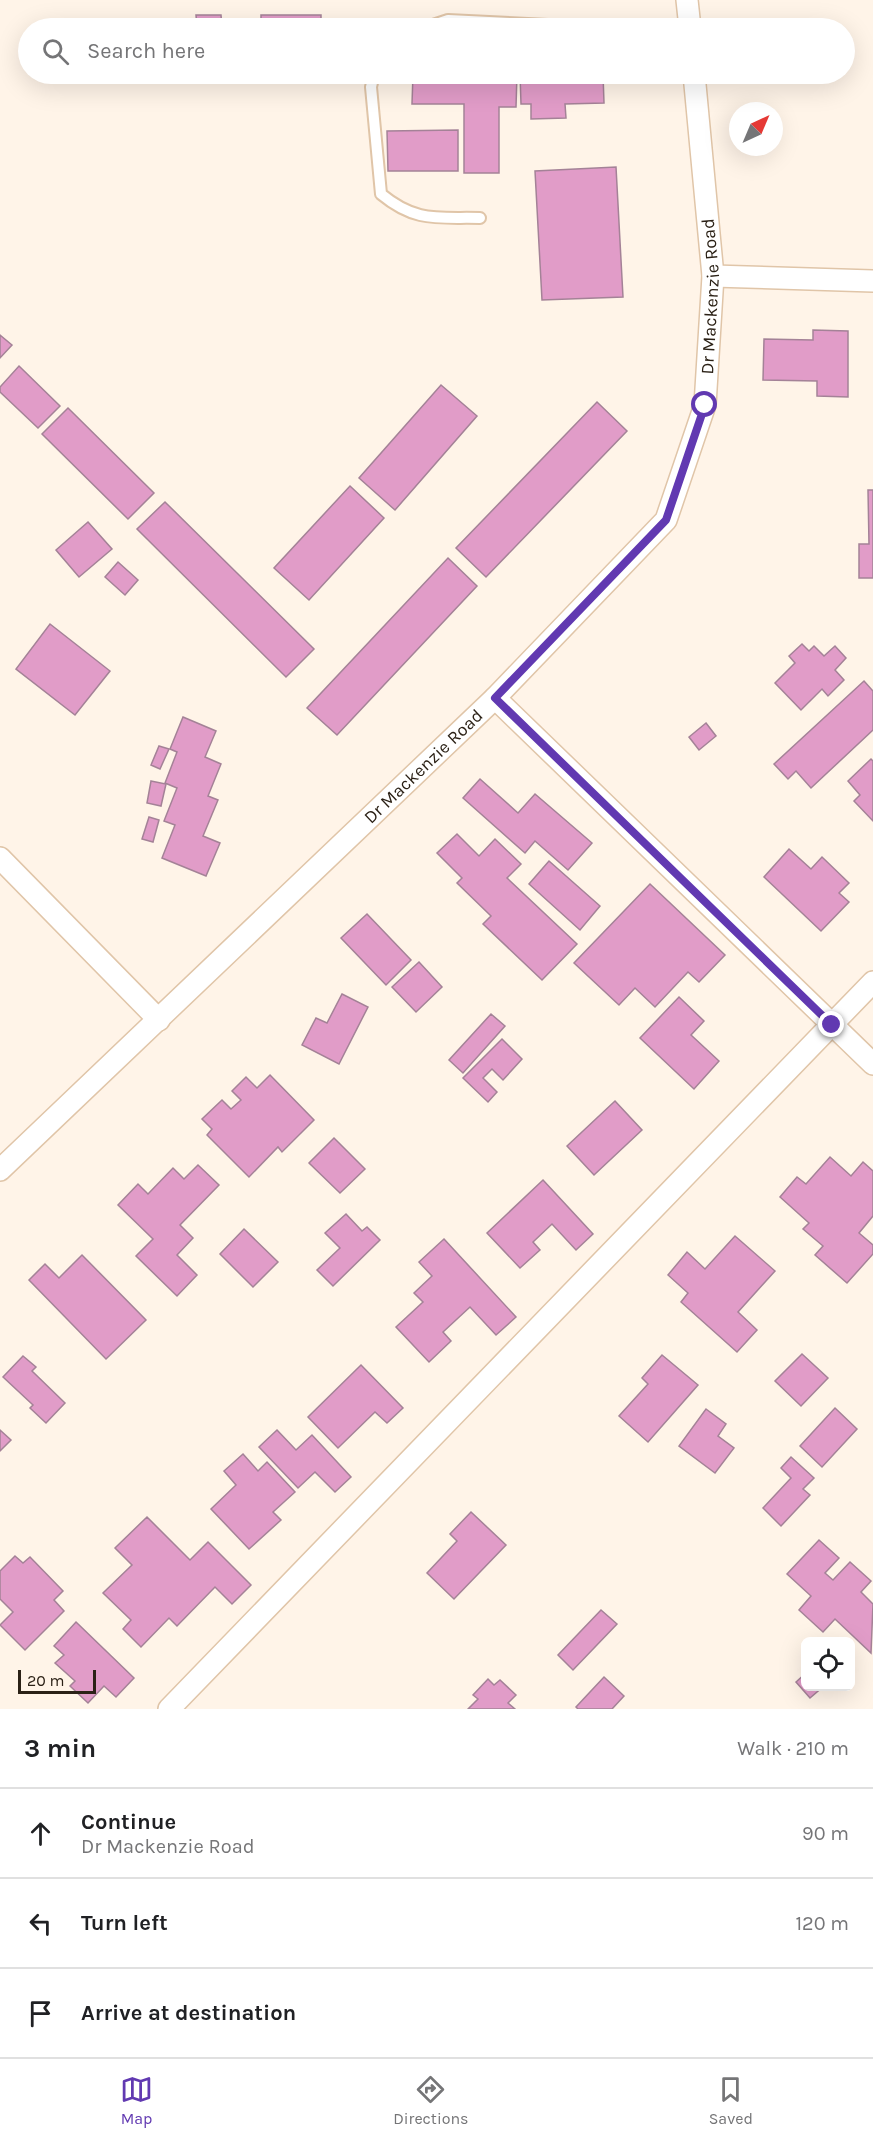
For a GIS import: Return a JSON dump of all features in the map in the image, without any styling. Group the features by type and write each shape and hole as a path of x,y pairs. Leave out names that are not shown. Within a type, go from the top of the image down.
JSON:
{"street":[{"path":"687,0 689,18"},
{"name":"Dr Mackenzie Road","path":"0,1170 495,698 666,520 705,405 713,276 695,84"},
{"path":"713,276 873,281"},
{"path":"495,698 873,1064"},
{"path":"0,858 159,1020"},
{"path":"169,1709 873,982"}],"lane":[{"path":"372,84 381,194 394,206 411,214 426,217 480,218"}],"building":[{"path":"196,15 221,15 221,18 196,18"},
{"path":"261,15 321,15 321,18 261,18"},
{"path":"413,84 517,84 516,107 499,107 499,173 464,173 464,104 412,104"},
{"path":"520,84 603,84 604,103 565,104 566,118 531,119 531,104 521,104"},
{"path":"458,130 458,171 388,171 387,131"},
{"path":"616,167 623,297 542,300 535,171"},
{"path":"813,330 848,331 848,397 817,396 817,381 763,380 764,339 813,340"},
{"path":"0,335 12,345 0,358"},
{"path":"19,366 60,406 38,428 0,392 0,387"},
{"path":"441,385 477,416 395,510 359,478"},
{"path":"597,402 627,431 486,577 456,548"},
{"path":"68,408 154,493 128,519 42,434"},
{"path":"350,486 384,518 309,600 274,568"},
{"path":"868,490 873,490 873,578 859,578 859,544 869,544"},
{"path":"165,502 314,649 286,677 137,529"},
{"path":"88,522 112,549 79,577 56,550"},
{"path":"448,558 477,586 337,735 307,708"},
{"path":"118,562 138,580 125,595 105,577"},
{"path":"50,624 110,671 75,715 16,669"},
{"path":"802,644 809,651 814,646 824,656 835,646 846,658 835,670 844,680 828,696 822,689 801,710 775,683 795,663 789,656"},
{"path":"864,681 873,691 873,730 811,788 796,771 788,779 774,764"},
{"path":"183,717 216,731 205,757 221,764 208,796 218,800 203,836 220,843 206,876 162,858 175,825 164,821 177,788 165,783 177,752 170,749"},
{"path":"706,723 716,736 699,750 689,737"},
{"path":"159,746 169,749 160,769 151,765"},
{"path":"871,759 873,761 873,821 854,801 860,795 848,781"},
{"path":"480,779 518,813 535,794 592,843 568,870 535,841 525,853 463,798"},
{"path":"151,781 166,784 161,806 147,803"},
{"path":"149,817 159,820 153,842 142,839"},
{"path":"457,834 479,856 495,839 521,864 507,878 577,944 542,980 483,924 491,916 457,883 462,878 437,853"},
{"path":"789,849 811,869 822,857 849,883 839,893 849,902 821,931 764,877"},
{"path":"549,861 600,906 580,930 529,884"},
{"path":"650,884 725,955 699,982 688,972 655,1007 635,988 619,1005 574,963"},
{"path":"367,914 411,960 386,985 341,938"},
{"path":"419,962 442,987 416,1012 392,987"},
{"path":"342,994 368,1007 339,1064 302,1045 316,1018 327,1023"},
{"path":"679,997 704,1021 691,1035 719,1061 694,1089 640,1038"},
{"path":"491,1014 505,1026 463,1073 449,1060"},
{"path":"502,1039 522,1059 503,1080 492,1069 483,1078 497,1092 488,1102 463,1078"},
{"path":"270,1075 314,1120 282,1152 278,1147 249,1177 207,1135 212,1129 202,1119 222,1100 231,1109 241,1100 232,1091 246,1077 257,1088"},
{"path":"615,1101 642,1130 594,1175 567,1146"},
{"path":"334,1138 365,1169 340,1193 309,1163"},
{"path":"830,1157 851,1176 863,1162 873,1171 873,1216 859,1233 873,1245 873,1254 847,1283 815,1255 823,1246 803,1229 809,1223 780,1197 797,1177 806,1184"},
{"path":"198,1165 219,1185 180,1225 193,1238 177,1255 197,1275 177,1296 136,1256 153,1239 118,1205 138,1184 148,1194 173,1168 184,1179"},
{"path":"543,1180 593,1234 576,1250 552,1224 533,1242 540,1250 520,1268 487,1233"},
{"path":"346,1214 362,1231 367,1227 380,1240 333,1286 317,1270 340,1248 325,1233"},
{"path":"244,1229 278,1262 253,1287 220,1254"},
{"path":"735,1236 775,1271 738,1312 757,1330 737,1352 681,1302 688,1293 668,1275 687,1252 705,1269"},
{"path":"444,1239 516,1317 496,1335 470,1307 443,1332 451,1341 429,1362 396,1327 423,1302 414,1293 432,1276 419,1262"},
{"path":"82,1255 146,1320 106,1359 29,1280 45,1264 59,1278"},
{"path":"802,1354 828,1378 801,1406 775,1381"},
{"path":"662,1355 698,1385 648,1442 619,1416 648,1384 642,1378"},
{"path":"23,1356 36,1367 32,1371 65,1403 46,1423 30,1408 33,1405 3,1377"},
{"path":"361,1365 403,1408 387,1423 375,1412 338,1448 308,1417"},
{"path":"835,1408 857,1429 822,1467 800,1446"},
{"path":"706,1409 726,1424 718,1436 734,1448 715,1473 679,1446"},
{"path":"0,1430 11,1440 0,1451"},
{"path":"277,1430 296,1450 312,1435 351,1477 335,1492 315,1472 298,1488 259,1447"},
{"path":"243,1454 258,1471 267,1462 295,1492 273,1512 281,1520 249,1549 211,1509 236,1485 224,1471"},
{"path":"791,1457 814,1478 803,1489 810,1495 781,1526 763,1508 791,1478 781,1468"},
{"path":"471,1512 506,1545 454,1599 427,1573 457,1541 450,1534"},
{"path":"147,1517 190,1560 208,1542 251,1585 232,1604 215,1587 177,1626 169,1618 141,1647 123,1629 131,1620 103,1593 132,1565 115,1548"},
{"path":"819,1540 839,1558 825,1573 833,1580 850,1562 871,1581 861,1592 873,1604 871,1653 835,1619 823,1632 799,1610 811,1596 787,1574"},
{"path":"15,1556 23,1563 30,1557 63,1591 54,1600 64,1611 25,1650 0,1625 13,1612 0,1599 0,1571"},
{"path":"601,1610 617,1624 573,1670 558,1655"},
{"path":"76,1622 134,1678 116,1697 104,1686 88,1703 70,1686 75,1681 55,1663 64,1655 54,1646"},
{"path":"604,1677 624,1696 612,1709 578,1709 576,1707"},
{"path":"801,1678 801,1688 796,1682"},
{"path":"488,1679 494,1685 500,1680 516,1695 508,1703 515,1709 468,1709 478,1699 473,1695"},
{"path":"804,1691 818,1691 810,1698"}],"route":[{"path":"705,405 666,520 495,698 832,1025"}]}
